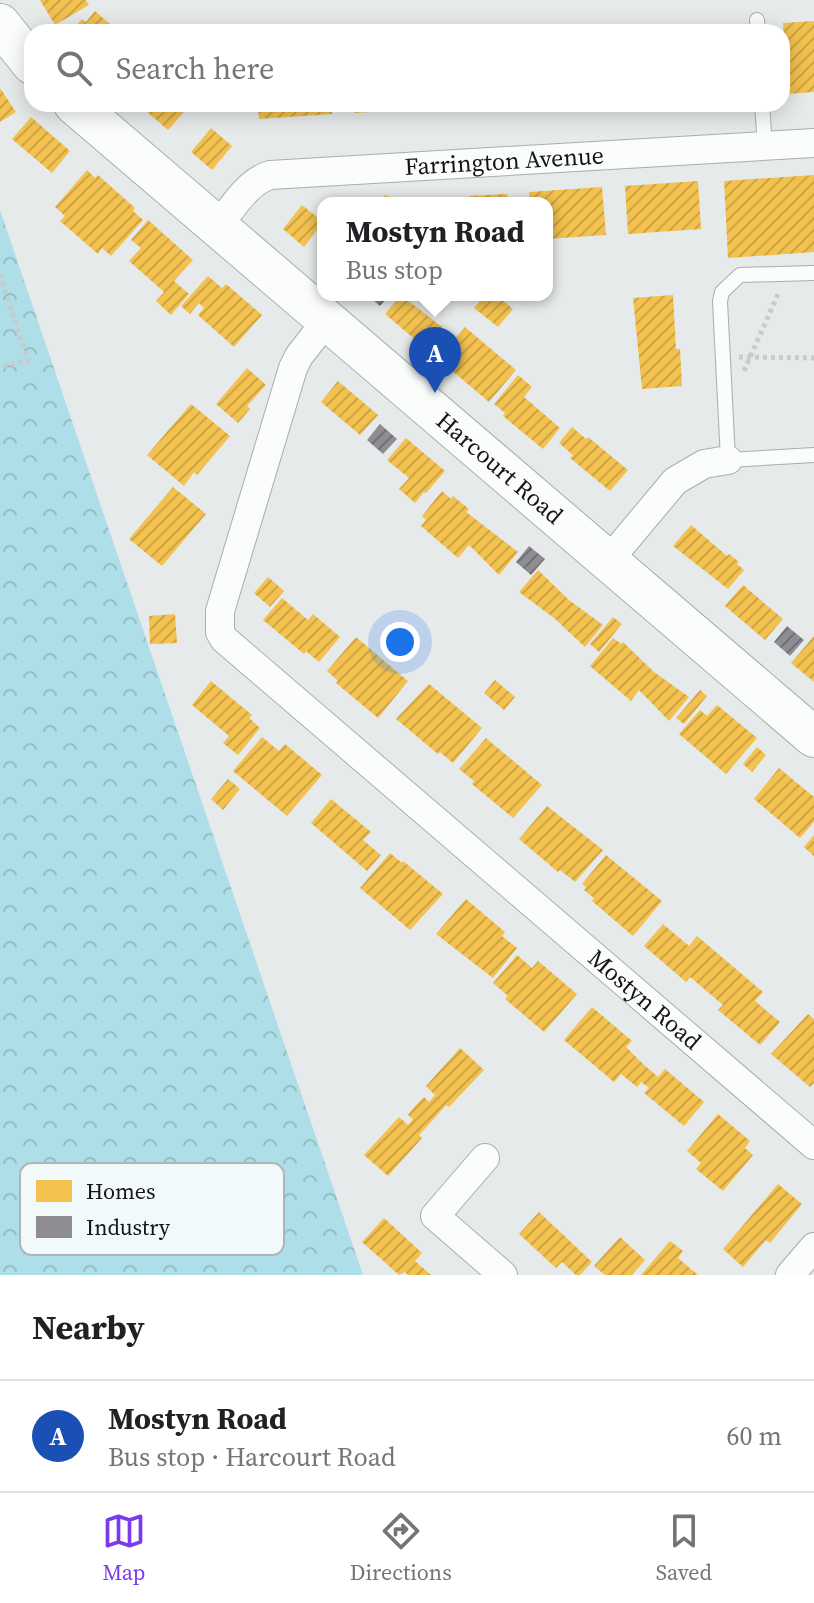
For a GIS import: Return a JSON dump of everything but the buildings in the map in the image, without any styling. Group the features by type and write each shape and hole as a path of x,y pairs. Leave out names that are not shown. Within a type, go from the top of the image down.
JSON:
{"street":[{"path":"0,24 24,54"},
{"name":"Harcourt Road","path":"83,112 814,737"},
{"name":"Farrington Avenue","path":"217,227 251,185 261,177 270,175 814,143"},
{"name":"Mostyn Road","path":"327,320 293,368 220,611 218,622 224,639 814,1145"},
{"path":"608,561 675,481 704,464 728,460"},
{"path":"485,1158 435,1216 503,1275"},
{"path":"790,1275 814,1247"}],"lane":[{"path":"763,112 765,146"},
{"path":"814,273 740,275 722,292 728,460 814,455"}],"path":[{"path":"726,413 787,274"},
{"path":"0,275 28,361 0,367"},
{"path":"723,357 814,358"}],"green space":[{"path":"0,210 363,1275 0,1275"}],"place":[{"name":"Mostyn Road","path":"435,393"}]}
